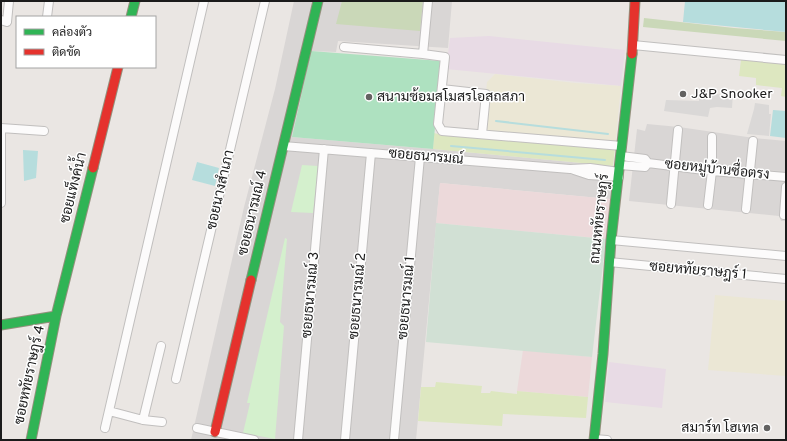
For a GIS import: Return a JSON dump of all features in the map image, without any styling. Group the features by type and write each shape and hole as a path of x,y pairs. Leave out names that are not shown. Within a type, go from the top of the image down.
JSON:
{"street":[{"path":"1,20 8,22 9,1"},
{"path":"47,16 48,1"},
{"path":"131,16 135,1"},
{"path":"105,428 204,1"},
{"name":"ซอยนางสำเภา","path":"176,379 266,1"},
{"name":"ซอยธนารมณ์ 4","path":"215,432 318,1"},
{"path":"423,54 428,1"},
{"name":"ถนนหทัยราษฎร์","path":"594,439 603,354 611,240 633,45 635,1"},
{"path":"633,45 786,60"},
{"path":"344,47 445,57 438,124 442,131 622,146"},
{"name":"ซอยแท็งค์น้ำ","path":"56,316 118,68"},
{"path":"442,89 486,94 482,134"},
{"path":"1,128 44,131"},
{"path":"671,204 678,130"},
{"path":"1,133 1,203"},
{"path":"708,205 712,171 712,137"},
{"path":"746,209 753,141"},
{"name":"ซอยธนารมณ์","path":"283,146 570,169 620,168"},
{"name":"ซอยธนารมณ์ 3","path":"298,440 324,149"},
{"name":"ซอยธนารมณ์ 2","path":"345,440 371,153"},
{"name":"ซอยธนารมณ์ 1","path":"394,440 420,157"},
{"name":"ซอยหมู่บ้านซื่อตรง","path":"620,168 645,159 648,163 712,171 786,177"},
{"path":"784,215 786,187"},
{"path":"611,240 786,256"},
{"name":"ซอยหทัยราษฎร์ 1","path":"609,262 786,279"},
{"path":"1,324 56,316"},
{"name":"ซอยหทัยราษฎร์ 4","path":"31,440 56,316"},
{"path":"143,420 161,346"},
{"path":"109,411 143,420 162,422"},
{"path":"197,428 254,440"},
{"path":"594,439 607,440"}],"shaded area":[{"path":"294,1 452,1 448,48 338,41 336,52 311,51 292,137 613,166 610,199 440,183 416,440 191,440 244,207 275,89"},
{"path":"489,36 625,50 621,86 446,69 450,38"},
{"path":"495,74 575,83 621,86 615,148 482,134 487,82"},
{"path":"726,91 733,92 732,108 710,108 708,117 664,111 666,100 699,101 699,97 705,97 706,93 725,95"},
{"path":"755,103 769,105 769,114 771,114 769,136 747,134"},
{"path":"647,124 786,141 786,221 781,221 779,216 629,201 637,129 645,131"},
{"path":"440,183 610,199 606,239 436,223"},
{"path":"715,295 786,301 786,376 708,370"},
{"path":"523,350 592,357 588,397 517,391"},
{"path":"609,362 666,369 662,408 605,402"}],"green space":[{"path":"342,1 423,1 420,31 336,24"},
{"path":"644,18 786,32 786,41 643,27"},
{"name":"สนามซ้อมสโมสรโอสถสภา","path":"311,51 441,61 433,149 292,137"},
{"path":"741,60 786,64 786,97 781,96 782,88 756,85 756,78 739,76"},
{"path":"434,133 442,135 615,148 613,166 433,149"},
{"path":"302,165 318,166 313,213 291,212"},
{"path":"436,223 606,239 592,357 426,342"},
{"path":"285,238 287,239 280,322 284,326 275,439 243,433 250,403 247,403"},
{"path":"436,382 482,386 481,393 490,393 491,391 517,394 517,391 588,397 586,418 503,414 502,426 418,421 421,387 435,387"}],"water":[{"path":"685,1 786,2 786,32 683,22"},
{"path":"773,110 786,111 786,138 770,136"},
{"path":"23,150 38,151 36,178 24,181"},
{"path":"197,162 219,168 215,186 192,180"}],"waterway":[{"path":"496,121 608,134"},
{"path":"451,146 605,160"}],"traffic: fast":[{"path":"131,16 135,1"},
{"path":"251,280 318,1"},
{"path":"594,440 603,354 611,240 632,54"},
{"path":"31,440 56,316 93,168"},
{"path":"1,325 56,316"}],"traffic: jam":[{"path":"632,54 635,1"},
{"path":"93,168 118,68"},
{"path":"215,432 251,280"}],"place":[{"name":"J&P Snooker","path":"683,94"},
{"name":"สนามซ้อมสโมสรโอสถสภา","path":"369,97"},
{"name":"สมาร์ท โฮเทล","path":"767,428"}]}
